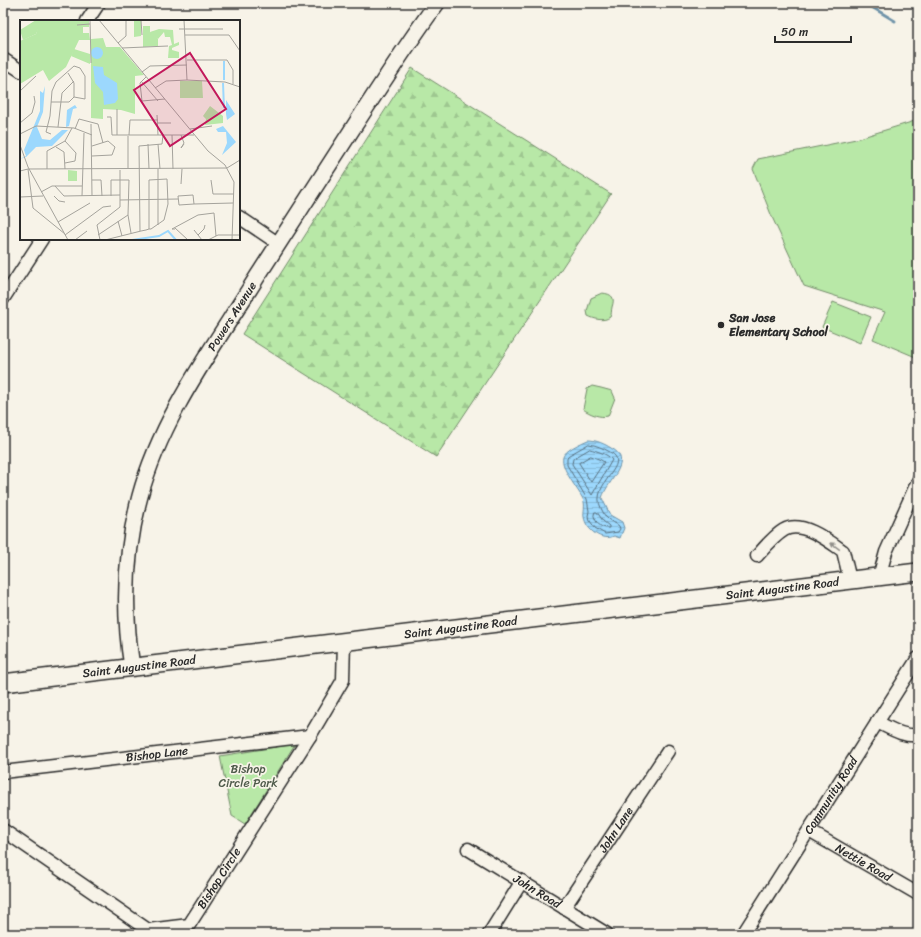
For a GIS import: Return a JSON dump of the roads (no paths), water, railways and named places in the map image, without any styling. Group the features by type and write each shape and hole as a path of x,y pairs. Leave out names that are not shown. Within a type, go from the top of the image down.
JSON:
{"main road":[{"name":"Saint Augustine Road","path":"3,683 918,572"}],"street":[{"path":"88,20 99,3"},
{"name":"Powers Avenue","path":"132,667 126,618 126,592 131,542 141,494 161,438 176,407 278,244 411,38 437,3"},
{"path":"3,60 20,70"},
{"path":"240,218 278,244"},
{"path":"3,299 41,240"},
{"path":"879,576 886,552 918,481"},
{"path":"757,556 785,529 797,527 826,539 843,551 850,580"},
{"name":"Bishop Circle","path":"3,830 148,930 189,925 310,736 344,680 344,641"},
{"name":"Community Road","path":"743,934 918,658"},
{"path":"877,722 900,733 918,735"},
{"name":"Bishop Lane","path":"3,772 310,736"},
{"name":"John Lane","path":"564,908 668,751"},
{"name":"Nettie Road","path":"809,831 918,894"},
{"name":"John Road","path":"468,849 607,934"},
{"path":"489,934 522,881"}],"water":[{"path":"588,440 597,441 609,447 618,453 620,458 620,465 602,498 610,515 622,522 624,528 620,538 614,536 600,536 591,530 585,522 583,499 564,467 564,454"}],"waterway":[{"path":"865,3 895,21"}],"place":[{"name":"San Jose Elementary School","path":"721,325"}],"park label":[{"name":"Bishop Circle Park","path":"248,776"}]}
